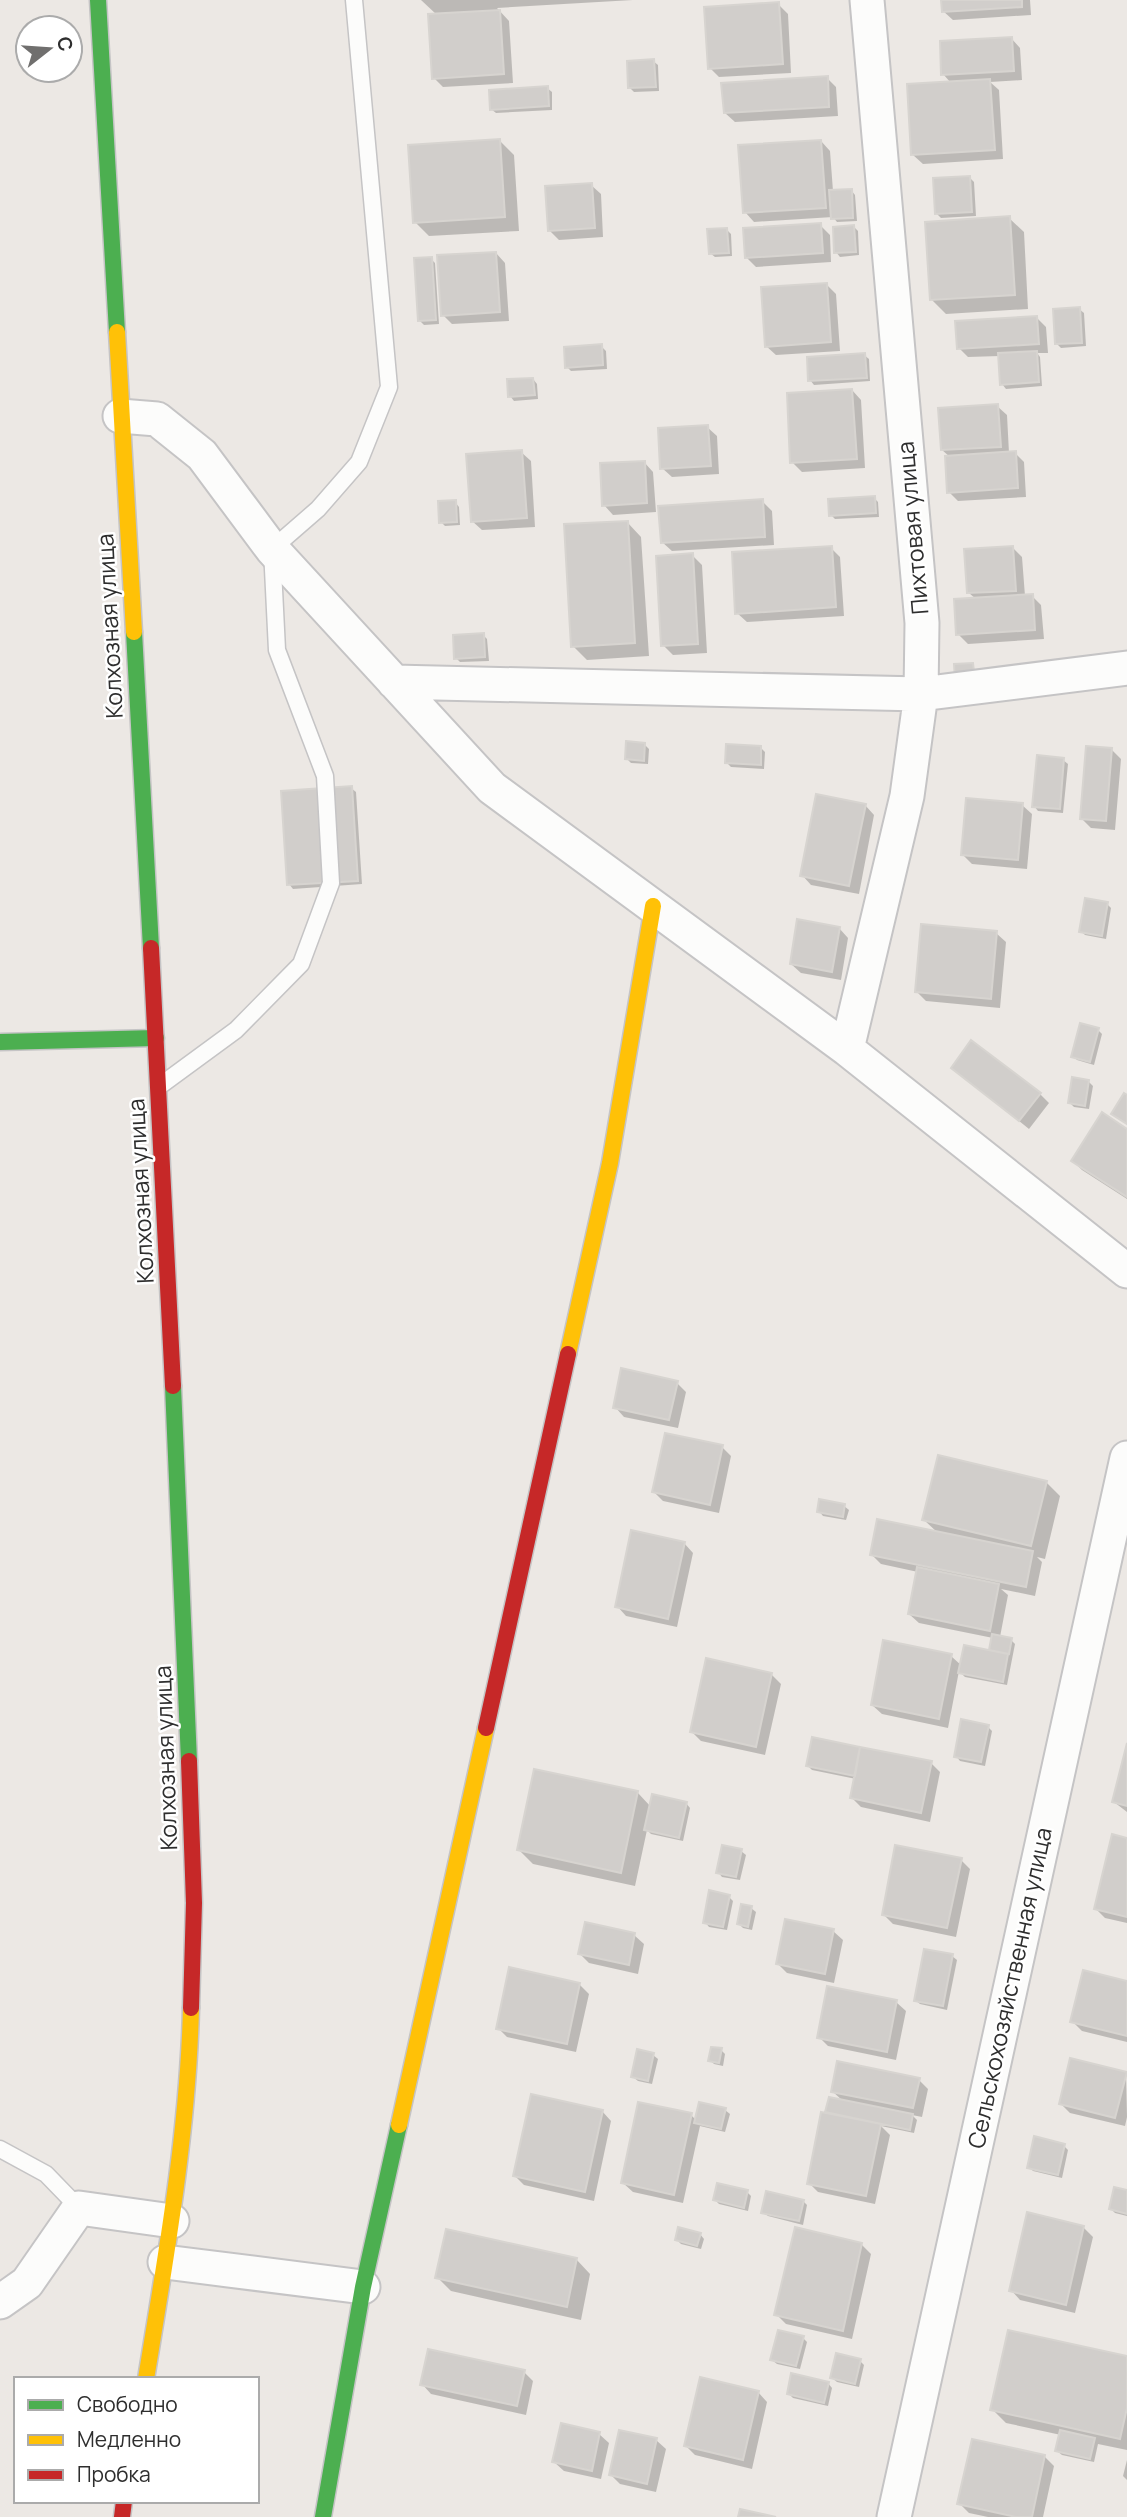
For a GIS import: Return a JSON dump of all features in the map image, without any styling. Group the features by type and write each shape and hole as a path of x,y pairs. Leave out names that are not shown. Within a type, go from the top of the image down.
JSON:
{"main road":[{"name":"Колхозная улица","path":"98,0 159,1086 194,1903 190,2050 180,2164 146,2377"},
{"path":"323,2517 363,2287 610,1163 653,906"},
{"path":"0,1042 156,1038"}],"street":[{"name":"Пихтовая улица","path":"847,1049 907,796 921,694 922,623 867,0"},
{"path":"120,416 157,419 202,455 272,549 492,788 847,1049 1127,1271"},
{"path":"394,682 921,694 1127,668"},
{"name":"Сельскохозяйственная улица","path":"894,2517 1127,1458"},
{"path":"0,2302 27,2283 79,2208 172,2221"},
{"path":"165,2262 363,2287"}],"lane":[{"path":"159,1086 236,1030 301,964 331,883 325,776 276,650 272,549 318,509 359,462 389,387 354,0"},
{"path":"0,2148 47,2174 79,2208"}],"building":[{"path":"941,0 1022,0 1022,7 942,12"},
{"path":"779,2 783,64 708,69 704,7"},
{"path":"500,10 504,74 432,79 428,14"},
{"path":"1012,37 1014,71 941,75 940,41"},
{"path":"654,59 656,87 628,88 627,61"},
{"path":"828,76 829,107 724,113 721,83"},
{"path":"990,79 995,150 911,155 907,84"},
{"path":"548,86 549,106 490,110 489,90"},
{"path":"500,139 505,217 413,223 408,145"},
{"path":"821,140 826,208 743,213 738,145"},
{"path":"970,176 972,212 935,214 933,178"},
{"path":"592,183 595,228 548,231 545,186"},
{"path":"852,189 853,218 831,219 829,190"},
{"path":"1010,216 1015,295 930,300 925,222"},
{"path":"821,223 823,253 745,258 743,228"},
{"path":"854,225 856,252 834,253 833,227"},
{"path":"727,228 729,253 709,254 707,229"},
{"path":"496,252 500,312 441,316 437,255"},
{"path":"432,257 436,320 418,321 414,258"},
{"path":"827,283 831,342 765,347 761,287"},
{"path":"1080,307 1082,343 1055,344 1053,309"},
{"path":"1037,316 1039,344 957,349 955,321"},
{"path":"602,344 603,365 565,368 564,347"},
{"path":"1037,351 1039,382 1000,385 998,353"},
{"path":"865,353 867,378 808,381 807,357"},
{"path":"533,378 535,395 508,397 507,379"},
{"path":"852,389 857,459 790,463 787,393"},
{"path":"998,404 1001,447 941,450 938,408"},
{"path":"708,425 711,466 660,469 658,428"},
{"path":"522,450 527,518 471,522 466,454"},
{"path":"1016,451 1018,488 947,493 945,456"},
{"path":"645,461 647,503 602,506 600,463"},
{"path":"875,496 876,513 829,516 828,499"},
{"path":"763,499 765,537 661,543 658,506"},
{"path":"456,500 457,522 439,523 438,501"},
{"path":"628,521 635,643 571,647 564,524"},
{"path":"832,546 836,607 735,614 732,552"},
{"path":"1013,546 1016,591 967,593 964,549"},
{"path":"693,553 698,644 661,646 656,556"},
{"path":"1033,594 1035,630 956,635 954,599"},
{"path":"484,633 485,657 454,659 453,635"},
{"path":"973,663 975,680 955,681 954,664"},
{"path":"626,741 645,743 644,761 625,759"},
{"path":"726,744 761,746 761,765 725,763"},
{"path":"1086,746 1112,748 1106,821 1080,819"},
{"path":"1037,755 1064,758 1060,809 1032,807"},
{"path":"352,786 358,881 287,885 281,791"},
{"path":"816,794 866,804 849,886 800,876"},
{"path":"966,798 1023,803 1018,860 961,855"},
{"path":"1085,898 1108,902 1102,936 1079,932"},
{"path":"797,919 840,927 832,972 790,964"},
{"path":"921,924 997,931 991,999 915,992"},
{"path":"1080,1023 1099,1028 1090,1062 1071,1057"},
{"path":"971,1040 1041,1093 1019,1121 951,1068"},
{"path":"1072,1077 1089,1080 1085,1106 1068,1103"},
{"path":"1124,1093 1127,1095 1127,1124 1111,1114"},
{"path":"1102,1112 1127,1129 1127,1197 1071,1161"},
{"path":"621,1368 678,1381 669,1420 613,1408"},
{"path":"665,1433 723,1445 710,1505 652,1492"},
{"path":"938,1455 1047,1481 1031,1546 922,1520"},
{"path":"819,1499 845,1504 843,1517 817,1512"},
{"path":"877,1519 1033,1551 1026,1587 870,1555"},
{"path":"631,1530 685,1542 668,1619 615,1607"},
{"path":"917,1567 999,1584 990,1631 908,1614"},
{"path":"992,1634 1012,1638 1009,1654 989,1650"},
{"path":"883,1640 952,1654 939,1719 871,1705"},
{"path":"964,1645 1008,1654 1003,1682 958,1673"},
{"path":"706,1658 772,1673 756,1747 690,1732"},
{"path":"961,1719 989,1725 981,1762 954,1757"},
{"path":"812,1737 860,1747 855,1776 806,1766"},
{"path":"1127,1743 1127,1806 1112,1802"},
{"path":"860,1747 932,1761 921,1813 850,1798"},
{"path":"534,1769 638,1791 621,1873 517,1850"},
{"path":"652,1794 687,1802 679,1838 644,1830"},
{"path":"1112,1834 1127,1838 1127,1917 1094,1909"},
{"path":"722,1845 742,1849 736,1877 716,1873"},
{"path":"895,1845 962,1858 947,1928 882,1915"},
{"path":"709,1890 730,1895 723,1927 703,1923"},
{"path":"741,1904 752,1906 748,1927 737,1924"},
{"path":"785,1919 834,1929 825,1974 776,1964"},
{"path":"585,1922 635,1933 629,1965 578,1954"},
{"path":"924,1949 953,1954 943,2006 914,2001"},
{"path":"509,1967 580,1983 567,2044 496,2029"},
{"path":"1083,1970 1127,1981 1127,2036 1070,2022"},
{"path":"827,1986 897,2000 887,2052 817,2038"},
{"path":"711,2047 722,2048 719,2063 708,2061"},
{"path":"637,2049 654,2053 648,2081 631,2077"},
{"path":"1070,2058 1127,2072 1115,2118 1059,2104"},
{"path":"837,2061 920,2078 913,2108 831,2092"},
{"path":"531,2094 603,2110 585,2192 513,2176"},
{"path":"829,2097 913,2114 910,2130 825,2112"},
{"path":"638,2102 692,2113 674,2195 621,2183"},
{"path":"699,2102 726,2108 721,2129 694,2123"},
{"path":"821,2112 881,2124 866,2196 807,2184"},
{"path":"1034,2136 1065,2144 1058,2175 1027,2168"},
{"path":"717,2183 748,2190 744,2208 713,2200"},
{"path":"1114,2187 1127,2190 1127,2214 1109,2209"},
{"path":"766,2191 804,2200 799,2221 761,2213"},
{"path":"1027,2212 1084,2226 1066,2305 1009,2291"},
{"path":"678,2227 701,2233 697,2246 675,2240"},
{"path":"795,2227 862,2243 843,2331 774,2315"},
{"path":"446,2229 577,2258 567,2307 435,2278"},
{"path":"778,2330 804,2336 796,2366 770,2360"},
{"path":"1008,2330 1127,2356 1127,2408 1120,2439 990,2410"},
{"path":"428,2349 525,2370 517,2406 420,2385"},
{"path":"836,2353 861,2359 855,2384 830,2378"},
{"path":"791,2373 829,2382 824,2403 787,2394"},
{"path":"700,2377 759,2391 743,2460 684,2446"},
{"path":"561,2423 600,2432 592,2471 552,2462"},
{"path":"619,2430 657,2438 647,2484 609,2475"},
{"path":"1060,2430 1095,2438 1090,2459 1055,2451"},
{"path":"972,2439 1045,2455 1032,2517 1016,2517 957,2504"},
{"path":"740,2509 776,2517 738,2517"}],"traffic: fast":[{"path":"98,0 117,332"},
{"path":"134,632 151,948"},
{"path":"0,1042 156,1038"},
{"path":"173,1386 189,1761"},
{"path":"323,2517 363,2287 399,2125"}],"traffic: slow":[{"path":"117,332 134,632"},
{"path":"568,1354 610,1163 653,906"},
{"path":"399,2125 486,1728"},
{"path":"146,2377 181,2148 191,2008"}],"traffic: jam":[{"path":"151,948 173,1386"},
{"path":"486,1728 568,1354"},
{"path":"189,1761 194,1903 191,2008"},
{"path":"122,2517 124,2503"}]}
